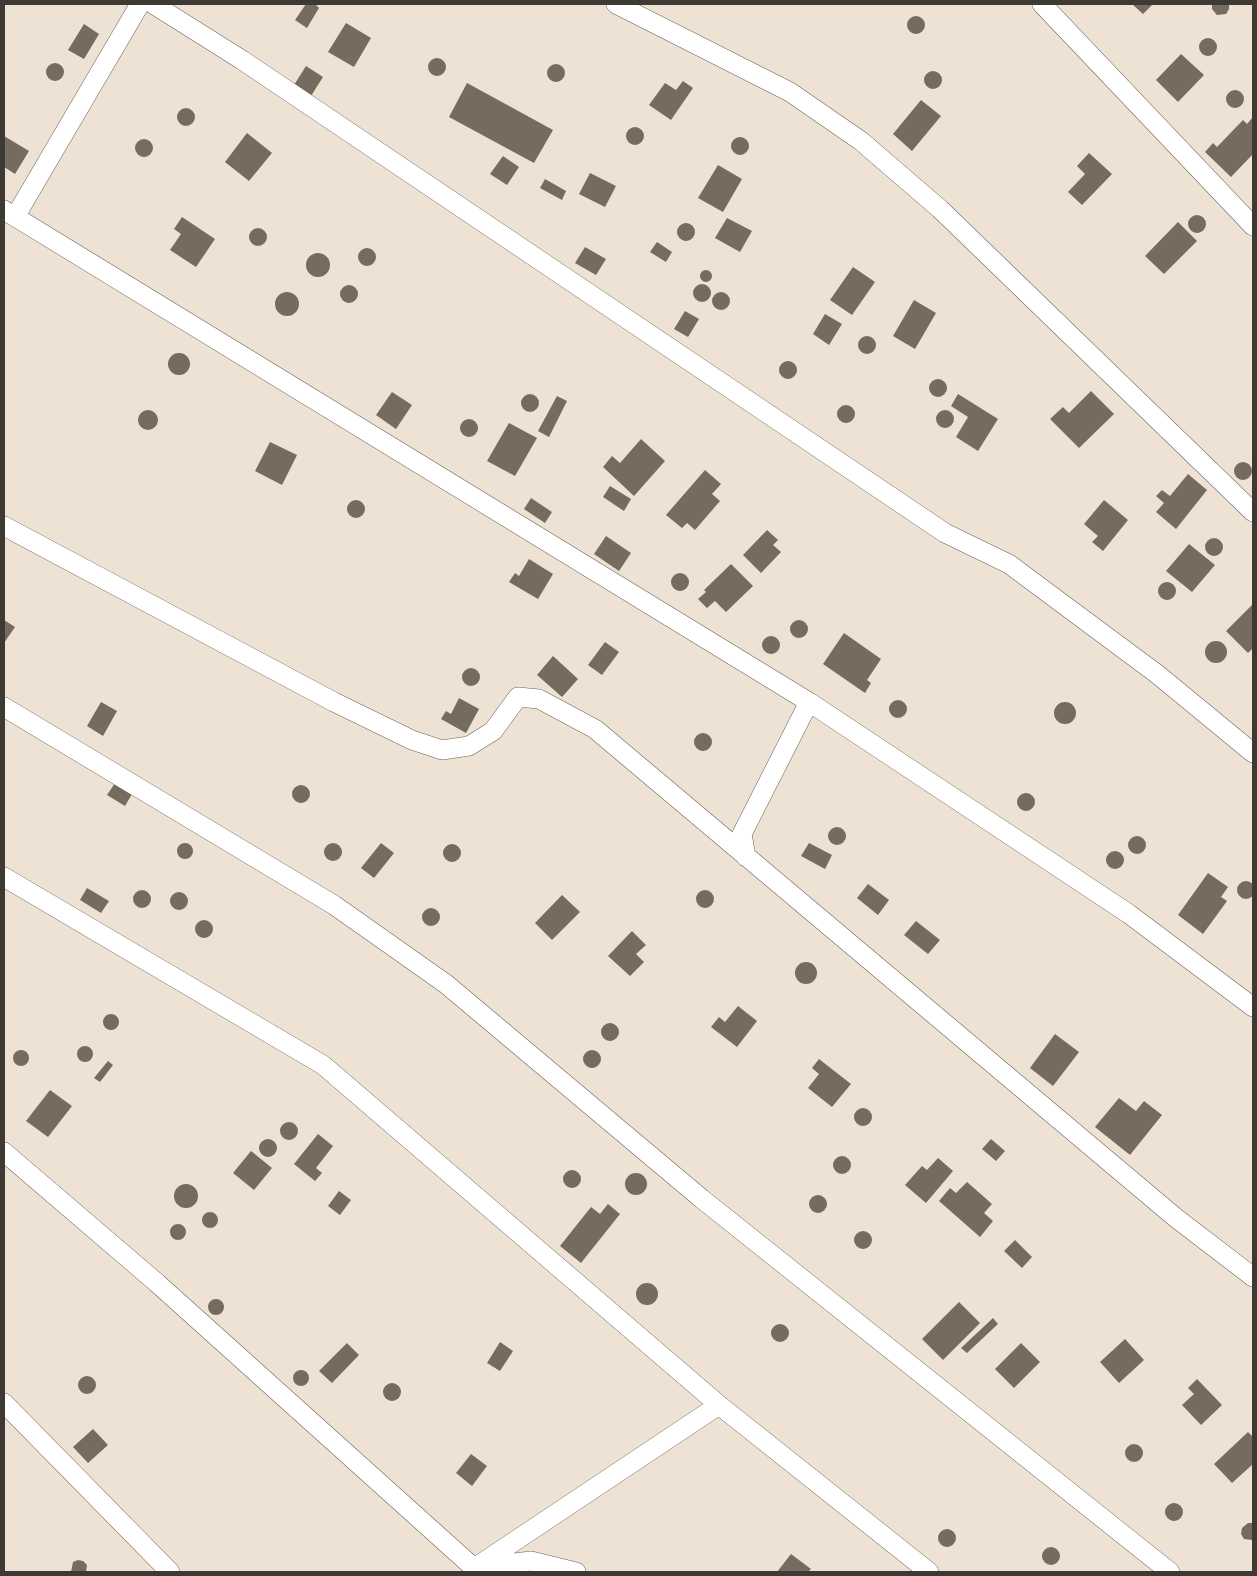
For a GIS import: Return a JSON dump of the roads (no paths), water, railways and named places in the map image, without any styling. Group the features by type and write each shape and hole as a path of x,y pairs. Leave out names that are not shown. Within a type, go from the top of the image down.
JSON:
{"street":[{"path":"140,4 10,214 809,702 1129,914 1253,1007"},
{"path":"153,4 242,60 945,533 1009,564 1157,674 1253,753"},
{"path":"616,4 790,92 861,142 940,209 1253,512"},
{"path":"1042,4 1253,226"},
{"path":"4,526 334,702 412,740 435,748 442,750 469,746 493,731 518,697 539,699 595,729 1176,1218 1253,1278"},
{"path":"746,857 742,834 809,702"},
{"path":"4,707 334,905 446,984 702,1199 1170,1572"},
{"path":"4,877 323,1065 719,1405 929,1572"},
{"path":"4,1152 157,1283 472,1570"},
{"path":"4,1404 170,1572"},
{"path":"472,1570 719,1405"},
{"path":"472,1570 531,1561 576,1572"}]}
